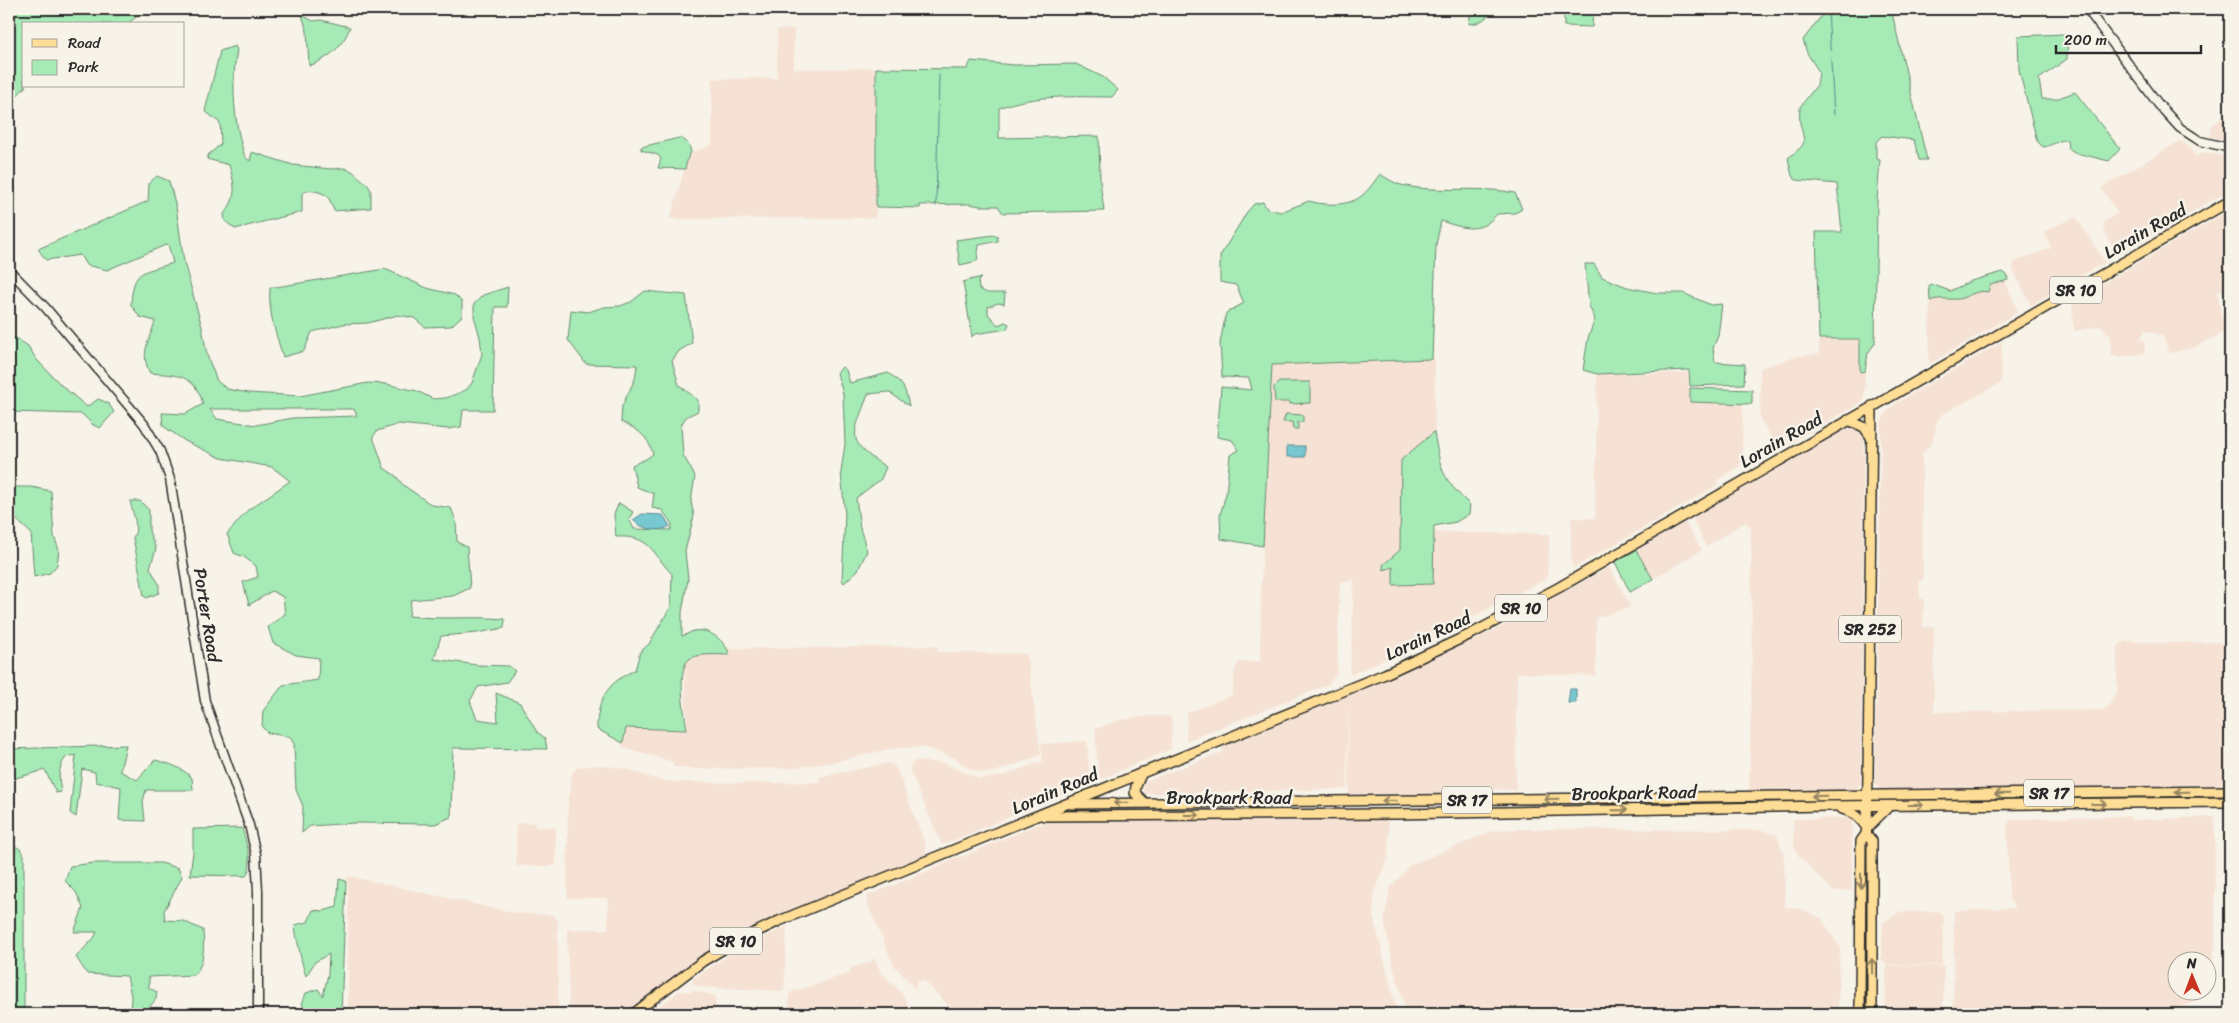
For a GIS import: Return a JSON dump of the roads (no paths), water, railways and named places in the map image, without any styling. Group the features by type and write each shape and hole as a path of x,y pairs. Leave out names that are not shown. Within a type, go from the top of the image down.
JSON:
{"main road":[{"path":"2087,9 2159,105 2180,128 2200,141 2230,148"},
{"name":"Lorain Road","path":"633,1014 680,978 735,942 778,921 1385,674 1473,633 1594,568 2230,201"},
{"name":"Porter Road","path":"9,270 45,307 144,424 160,451 170,479 205,700 218,743 249,825 256,854 258,891 258,1014"},
{"name":"SR 252","path":"1872,406 1867,806 1867,831 1872,841 1872,1014"},
{"path":"1848,420 1864,427 1872,437"},
{"path":"1142,772 1135,793 1145,803"},
{"name":"Brookpark Road","path":"1066,804 2230,791"},
{"name":"Brookpark Road","path":"1038,816 1396,814 1828,806 2230,802"},
{"path":"1828,806 1850,811 1858,817 1867,831 1889,806"},
{"name":"SR 252","path":"1860,1014 1861,841 1867,831"}],"water":[{"path":"1287,446 1305,446 1305,457 1287,457"},
{"path":"642,514 663,515 670,526 656,530 645,528 633,520"},
{"path":"1570,689 1576,689 1576,703 1568,703"}],"waterway":[{"path":"1828,9 1834,115"},
{"path":"936,206 939,75"}]}
